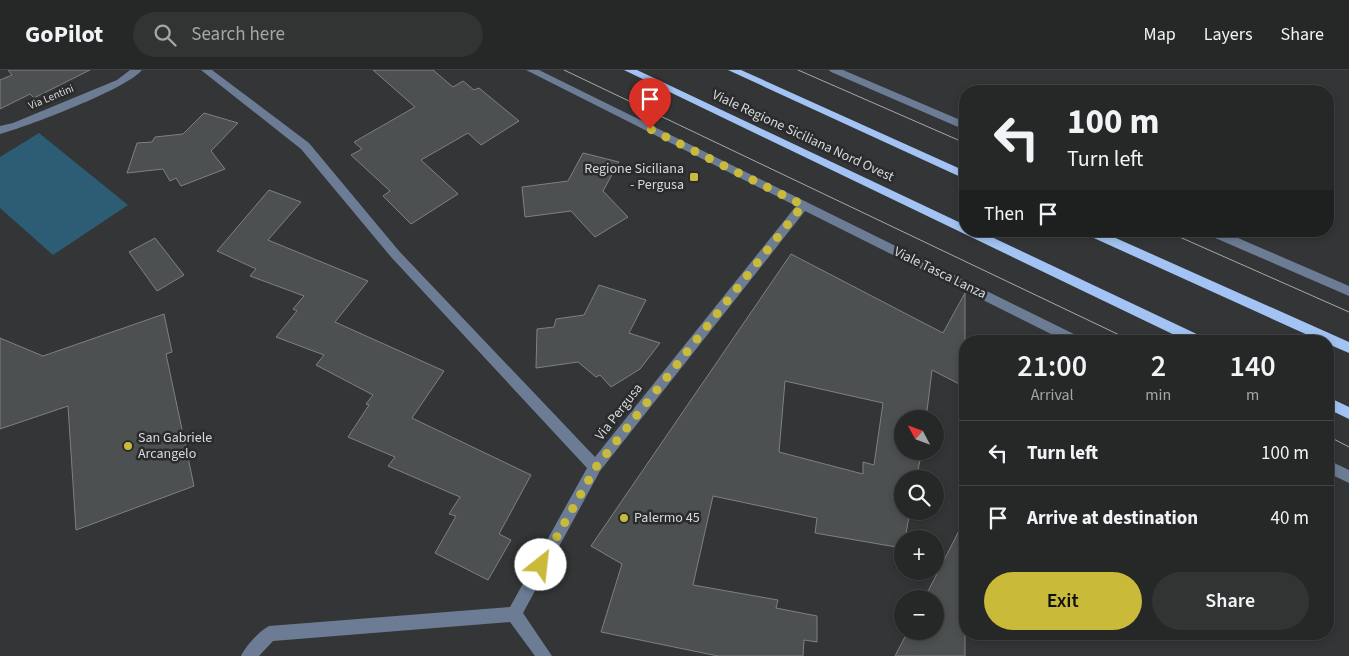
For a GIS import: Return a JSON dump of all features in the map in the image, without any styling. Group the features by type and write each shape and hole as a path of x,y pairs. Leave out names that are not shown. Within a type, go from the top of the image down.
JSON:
{"main road":[{"name":"Viale Regione Siciliana Nord Ovest","path":"629,70 959,228"},
{"path":"732,70 959,172"},
{"name":"Viale Regione Siciliana Nord Ovest","path":"979,237 1186,335"},
{"path":"1103,237 1320,335"},
{"path":"1334,341 1349,348"},
{"path":"1334,406 1349,413"}],"street":[{"name":"Via Lentini","path":"0,130 16,126 120,82 137,70"},
{"path":"206,70 305,146 395,254 596,467"},
{"path":"531,70 803,205"},
{"path":"834,70 959,123"},
{"name":"Via Pergusa","path":"514,614 596,467 803,205"},
{"name":"Viale Tasca Lanza","path":"803,205 1064,335"},
{"path":"1224,237 1349,291"},
{"path":"1334,469 1349,477"},
{"path":"249,656 269,634 514,614 544,656"}],"shaded area":[{"path":"39,133 128,205 53,255 0,208 0,157"}],"building":[{"path":"8,70 90,70 34,98 30,94 0,109 0,80 12,75"},
{"path":"373,70 433,70 453,87 463,81 474,90 479,88 519,121 481,145 468,133 421,160 458,194 411,224 383,196 390,191 351,155 362,149 354,142 415,107"},
{"path":"204,113 238,123 211,151 225,169 181,186 176,178 170,181 163,169 127,173 137,143 152,142 155,137 183,134"},
{"path":"583,153 619,162 603,191 628,217 595,237 571,211 525,217 522,187 568,181"},
{"path":"269,190 301,202 268,240 368,281 335,322 444,371 412,418 531,475 499,534 511,540 488,580 435,553 456,516 449,514 460,497 388,466 395,457 348,437 369,405 366,404 373,395 316,365 324,355 276,337 297,311 293,309 304,296 250,276 256,269 217,251"},
{"path":"155,238 184,275 157,291 129,252"},
{"path":"791,254 943,333 965,293 965,335 959,335 959,384 932,370 927,410 894,410 894,460 920,460 918,470 894,470 894,520 908,520 907,530 894,530 894,547 815,533 817,518 713,496 693,585 778,600 776,608 817,616 817,642 804,640 803,656 718,656 601,632 622,564 591,546","holes":["785,381 883,403 874,465 863,462 863,474 779,452"]},
{"path":"599,285 646,300 629,333 660,343 640,369 611,387 600,375 596,377 578,362 536,368 537,329 554,327 556,319 584,315"},
{"name":"San Gabriele Arcangelo","path":"164,314 172,352 166,354 194,486 76,530 68,406 0,429 0,338 43,356"},
{"path":"959,531 959,640 965,640 965,656 895,656 903,640 944,640 944,590 929,590 934,580 944,580 944,560"}],"tram line":[{"path":"564,70 1119,335"},
{"path":"798,70 959,140"},
{"path":"1180,237 1349,312"},
{"path":"1334,439 1349,447"}],"place":[{"name":"Regione Siciliana - Pergusa","path":"694,177"},
{"name":"San Gabriele Arcangelo","path":"128,446"},
{"name":"Palermo 45","path":"624,518"}],"route":[{"path":"541,565 596,467 803,205 650,129"}]}
